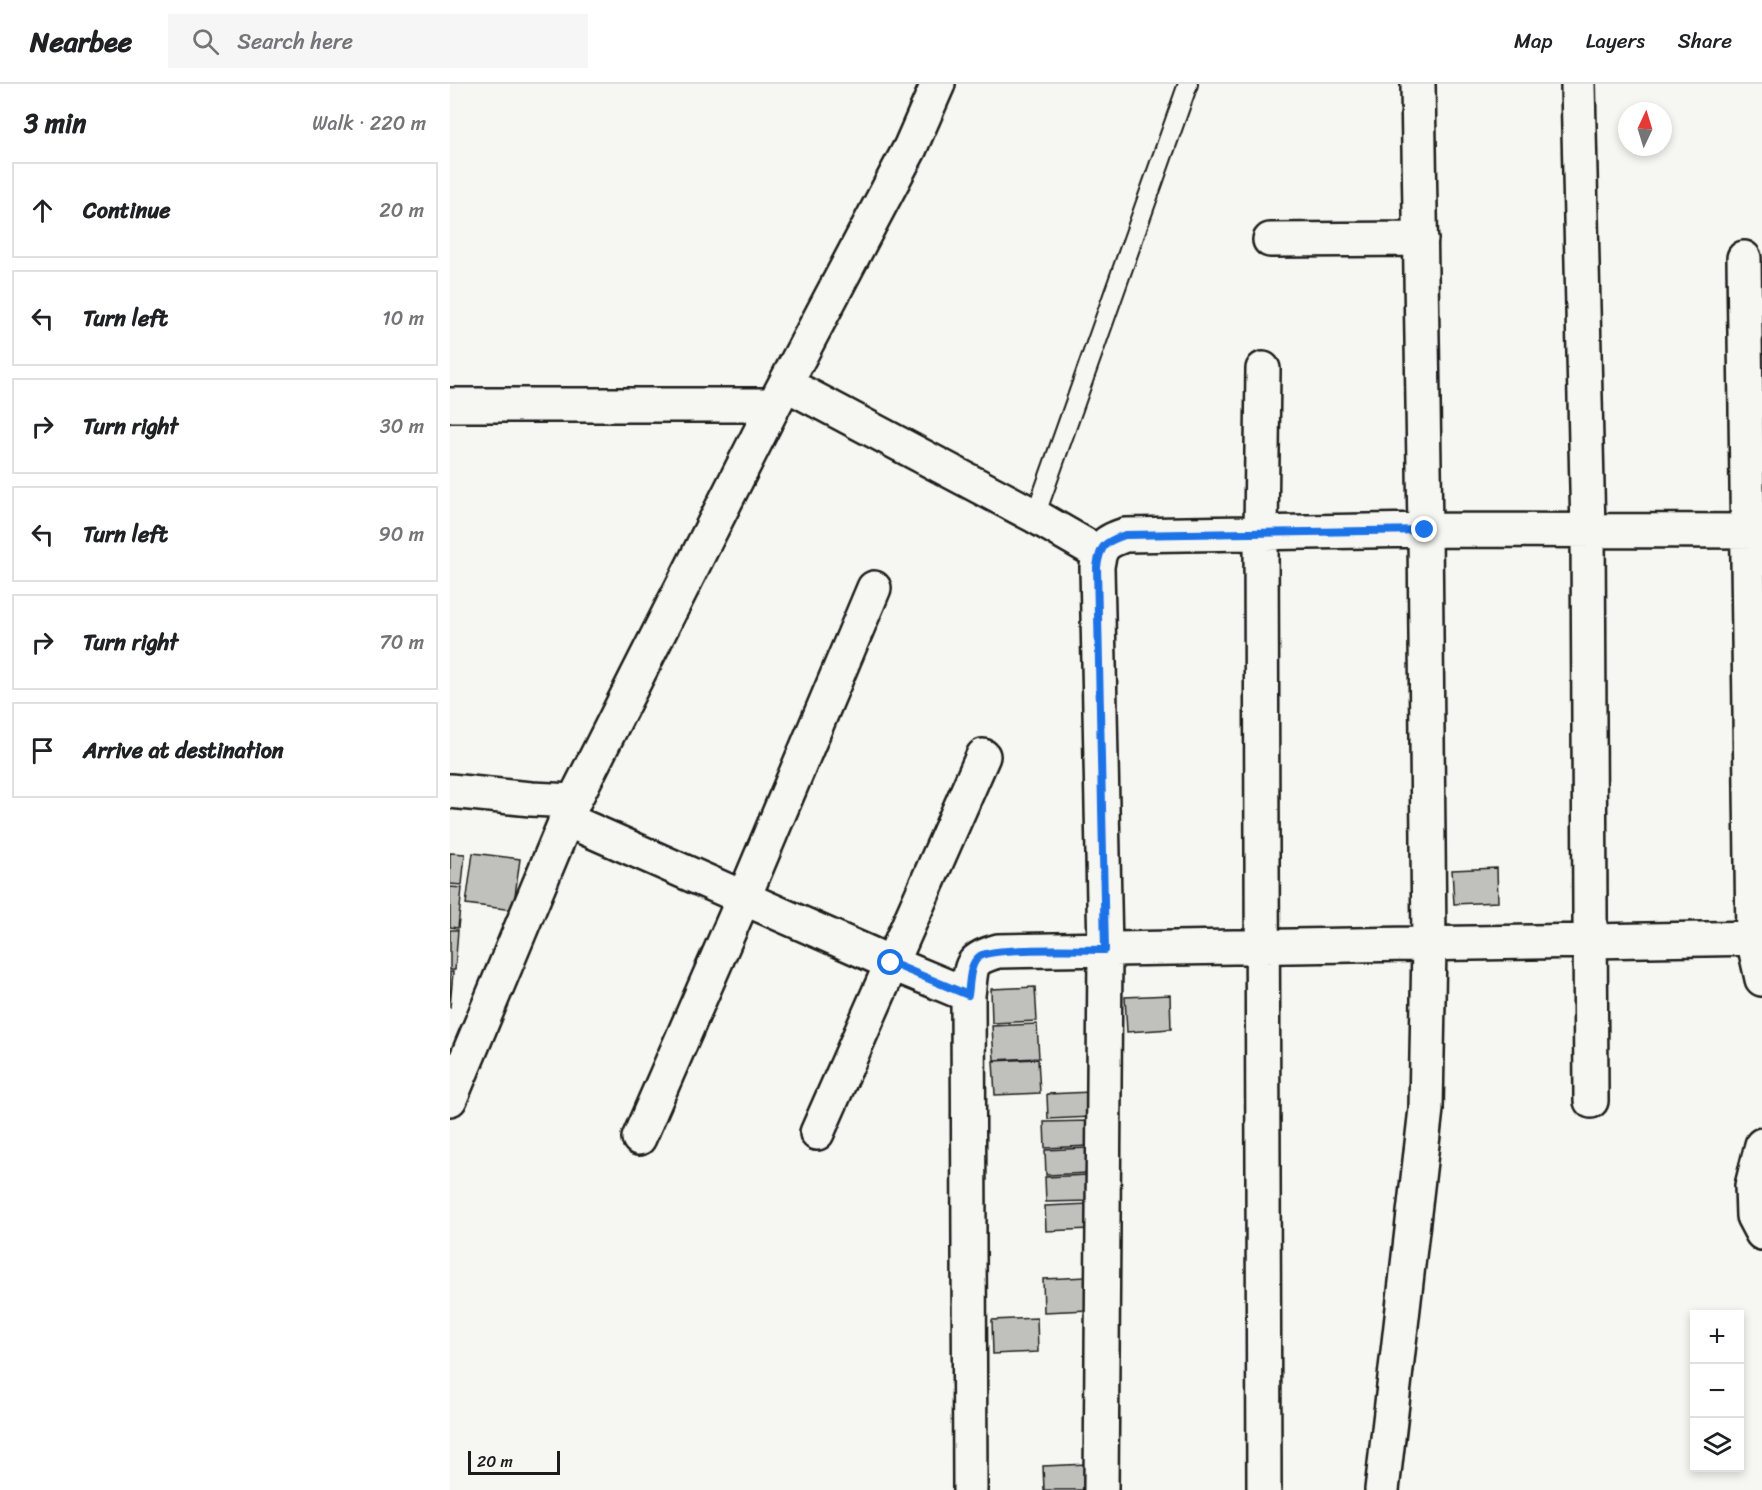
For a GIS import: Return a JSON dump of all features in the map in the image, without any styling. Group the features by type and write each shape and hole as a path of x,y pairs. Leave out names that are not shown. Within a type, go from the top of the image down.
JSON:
{"street":[{"path":"450,1099 569,810 780,395 910,148 938,84"},
{"path":"1382,1490 1426,1109 1429,945 1418,84"},
{"path":"1578,84 1588,532 1591,1101"},
{"path":"1270,240 1421,239"},
{"path":"1744,258 1755,531 1757,938 1762,979"},
{"path":"1263,369 1261,533 1264,1490"},
{"path":"450,405 780,395 1035,516 1099,553"},
{"path":"1101,1490 1105,950 1097,567 1099,553 1108,541 1125,535 1425,530 1755,531"},
{"path":"639,1138 744,897 874,588"},
{"path":"817,1133 983,756"},
{"path":"450,791 531,799 569,810 744,897 968,995"},
{"path":"970,1490 968,995 972,966 980,956 998,951 1757,938"},
{"path":"1762,1145 1752,1186 1753,1216 1762,1233"}],"lane":[{"path":"1035,516 1188,84"}],"building":[{"path":"450,853 465,854 462,885 450,884"},
{"path":"473,853 520,859 513,910 466,904"},
{"path":"1497,868 1498,902 1454,904 1452,870"},
{"path":"450,887 462,888 458,928 450,927"},
{"path":"450,930 458,930 455,970 450,970"},
{"path":"450,972 453,972 450,1008"},
{"path":"1035,987 1037,1021 992,1023 991,989"},
{"path":"1170,995 1171,1029 1127,1032 1125,997"},
{"path":"1037,1024 1039,1058 994,1060 992,1026"},
{"path":"1038,1059 1040,1093 995,1095 993,1061"},
{"path":"1091,1092 1092,1117 1048,1119 1047,1094"},
{"path":"1088,1121 1089,1146 1045,1148 1044,1122"},
{"path":"1089,1148 1090,1173 1046,1175 1045,1150"},
{"path":"1089,1175 1090,1201 1046,1202 1045,1177"},
{"path":"1089,1204 1090,1229 1046,1231 1045,1206"},
{"path":"1087,1277 1089,1310 1044,1312 1043,1279"},
{"path":"1037,1318 1038,1352 993,1354 992,1320"},
{"path":"1088,1464 1089,1490 1044,1490 1043,1466"}],"route":[{"path":"891,963 968,995 972,966 980,956 998,951 1105,950 1097,567 1099,553 1108,541 1125,535 1425,530"}]}
